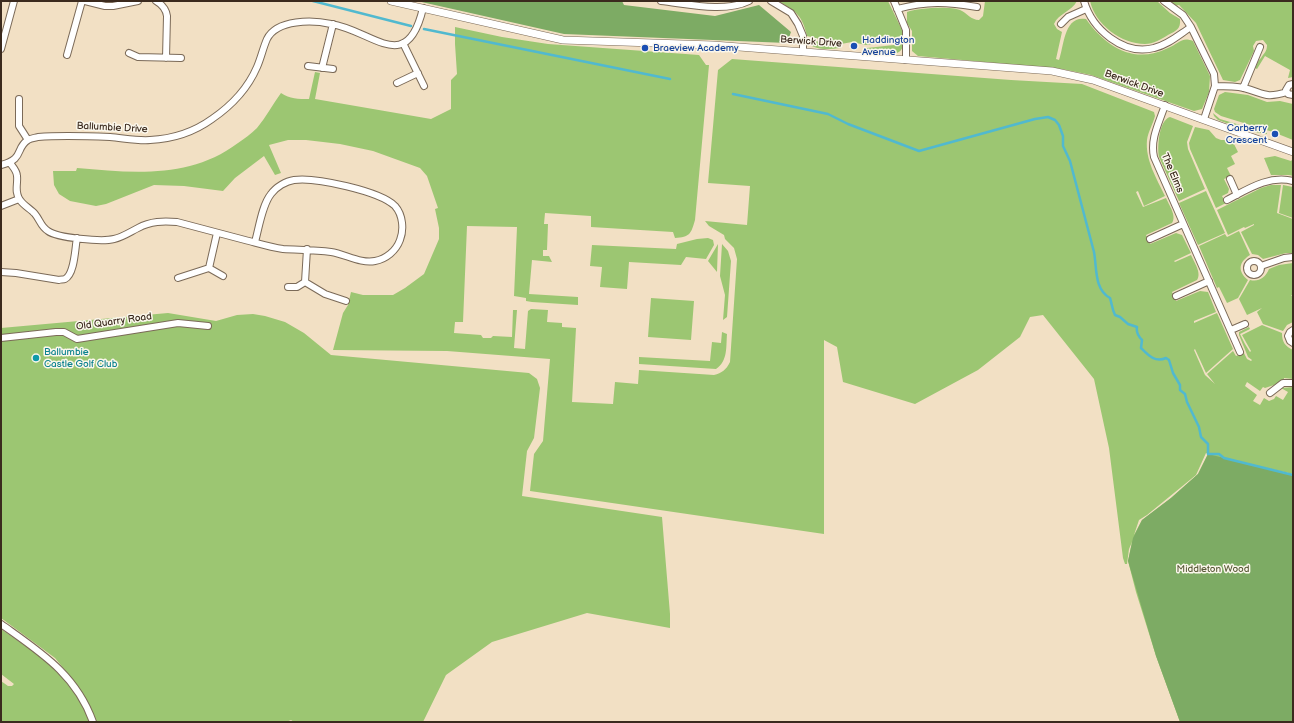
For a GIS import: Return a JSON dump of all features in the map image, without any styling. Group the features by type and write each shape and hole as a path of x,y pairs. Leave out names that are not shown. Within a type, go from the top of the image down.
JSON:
{"street":[{"path":"2,44 14,1"},
{"path":"67,55 83,1 105,6 113,6 138,1"},
{"path":"156,1 166,10 166,58"},
{"name":"Berwick Drive","path":"391,1 563,40 713,45 1052,71 1093,80 1293,152"},
{"path":"661,1 716,7 740,5 749,1"},
{"path":"771,1 791,13 798,24 803,36 803,52"},
{"path":"894,1 906,30 906,60"},
{"path":"1084,1 1086,9 1095,23 1106,35 1118,43 1130,48 1142,50 1166,44 1192,27"},
{"path":"1164,1 1183,15 1192,27 1214,74 1215,86 1204,119"},
{"path":"897,9 915,4 931,2 977,7"},
{"path":"423,8 417,28 412,37 403,43 424,86"},
{"path":"1061,24 1068,17 1086,9"},
{"name":"Ballumbie Drive","path":"28,140 47,136 111,137 149,141 170,138 191,131 211,120 232,104 257,68 268,37 276,29 286,24 307,22 333,24 347,28 384,45 403,43"},
{"path":"322,68 333,24"},
{"path":"1243,88 1260,47"},
{"path":"129,53 138,57 180,58"},
{"path":"308,66 333,69"},
{"path":"397,83 418,73"},
{"path":"1286,92 1287,86 1293,84"},
{"path":"1215,86 1243,88 1263,95 1274,96 1286,92 1293,95"},
{"path":"1,165 10,163 17,158 28,140 19,126 19,99"},
{"name":"The Elms","path":"1165,105 1153,138 1152,148 1154,157 1240,352"},
{"path":"10,163 16,170 18,176 16,191 18,198 34,213 41,225 47,231 54,234 77,238 99,241 112,240 151,223 165,221 177,222 217,232 255,242 283,249 307,249 333,252 362,260 374,261 386,257 395,250 400,242 402,220 396,207 386,199 368,192 337,184 306,180 292,180 281,185 271,193 266,201 255,242"},
{"path":"1230,179 1237,194"},
{"path":"1227,200 1264,182 1282,179 1293,181"},
{"path":"1,206 18,198"},
{"path":"1150,238 1183,224"},
{"path":"209,268 217,232"},
{"path":"1,272 16,272 59,280 66,279 70,275 73,265 77,238"},
{"path":"305,282 307,249"},
{"path":"1261,266 1284,258 1293,258"},
{"path":"178,278 209,268 223,276"},
{"path":"1176,296 1209,281"},
{"path":"288,287 297,287 305,282"},
{"path":"305,282 325,294 346,301"},
{"name":"Old Quarry Road","path":"1,338 64,332 76,339 178,323 208,326"},
{"path":"1231,330 1245,324"},
{"path":"1293,330 1288,336 1290,341 1293,343"},
{"path":"1270,393 1283,383 1293,383"},
{"path":"1,624 48,658 63,672 78,694 93,722"}],"green space":[{"path":"417,1 622,1 624,5 715,16 759,5 791,32 787,43 564,34"},
{"path":"778,1 888,1 903,32 903,40 866,45 852,42 841,44 807,36 803,23 797,14"},
{"path":"985,1 1077,1 1054,24 1057,29 1062,32 1056,59 1059,60 1066,33 1073,22 1079,19 1086,19 1102,38 1112,45 1132,54 1144,55 1156,53 1186,39 1193,41 1210,76 1209,92 1202,109 1194,111 1091,75 1062,69 918,56 912,51 912,31 907,23 907,12 949,8 960,10 974,19 979,20 983,16"},
{"path":"1090,1 1157,1 1170,13 1180,19 1180,25 1176,31 1148,44 1127,41 1103,25 1097,17"},
{"path":"1168,1 1293,1 1293,77 1288,78 1290,70 1265,56 1257,69 1255,68 1266,49 1267,45 1263,40 1256,41 1253,46 1254,51 1240,80 1235,82 1223,80 1196,23 1179,5 1175,6"},
{"path":"455,27 502,37 548,44 699,55 706,65 709,65 695,220 691,232 687,236 675,238 673,232 591,227 591,216 545,213 544,224 548,224 547,250 543,250 543,256 549,256 552,262 532,260 529,294 578,297 578,305 532,302 526,301 526,298 514,296 517,227 467,226 463,322 455,322 454,333 481,335 483,338 491,338 493,336 512,337 513,310 517,310 514,348 525,349 528,311 531,309 548,310 547,322 562,323 562,327 576,328 572,402 613,404 615,382 638,384 639,370 714,375 724,371 730,362 737,259 734,248 725,239 724,235 709,226 705,221 747,225 750,186 708,183 718,70 732,59 1082,84 1154,112 1155,116 1147,140 1148,155 1152,169 1165,196 1144,206 1138,191 1136,192 1143,207 1166,198 1174,217 1172,223 1146,235 1150,244 1176,233 1182,235 1191,253 1174,261 1175,262 1191,255 1197,268 1199,274 1197,280 1172,292 1176,301 1200,291 1208,292 1216,312 1194,321 1194,323 1217,313 1233,349 1206,373 1195,349 1194,350 1205,375 1215,384 1207,374 1233,351 1236,356 1244,353 1247,359 1252,360 1248,357 1239,335 1239,332 1249,327 1250,329 1240,334 1250,352 1251,351 1242,335 1262,325 1282,333 1284,343 1293,350 1293,379 1284,378 1284,380 1274,385 1265,388 1263,387 1260,391 1247,382 1245,386 1257,395 1253,401 1260,405 1264,398 1269,401 1274,399 1276,396 1283,400 1288,392 1281,388 1293,387 1293,474 1241,462 1293,475 1293,722 1180,722 1156,656 1136,592 1128,561 1132,542 1129,549 1127,564 1125,564 1123,558 1109,448 1094,379 1043,315 1030,317 1020,337 978,370 915,404 843,382 837,347 824,340 824,534 530,491 534,454 543,441 550,359 447,351 333,350 343,313 348,305 351,292 363,295 393,295 424,274 439,239 439,228 435,209 438,208 427,176 420,168 373,151 340,144 306,140 288,140 269,145 281,173 275,175 264,156 235,178 223,191 184,186 154,185 106,204 96,206 70,201 59,194 54,185 53,171 76,171 77,168 140,172 160,171 200,163 220,155 243,140 257,128 281,93 294,98 309,99 315,72 320,73 315,99 431,119 451,109 451,80 457,74","holes":["1206,453 1208,454 1198,474 1171,498 1142,520 1134,535 1139,520 1196,475"]},
{"path":"809,39 841,48 816,48 809,44"},
{"path":"903,44 902,49 894,54 867,50 867,48"},
{"path":"1225,92 1248,95 1267,102 1280,101 1293,104 1293,140 1273,132 1221,116 1215,112 1214,109 1219,95"},
{"path":"1213,113 1220,119 1267,134 1248,131 1218,120"},
{"path":"1170,117 1193,126 1187,142 1188,149 1205,189 1179,201 1158,153 1161,128 1166,119"},
{"path":"1195,127 1209,130 1216,138 1221,140 1232,140 1238,152 1231,156 1235,164 1227,168 1231,176 1224,179 1229,189 1228,193 1222,196 1226,203 1216,208 1190,149 1189,143"},
{"path":"1275,156 1291,161 1293,159 1293,176 1271,175 1264,158"},
{"path":"1271,185 1281,185 1277,213 1293,219 1293,253 1286,253 1263,259 1258,255 1252,254 1241,232 1254,224 1228,235 1217,210 1261,188"},
{"path":"1283,185 1293,187 1293,218 1279,213"},
{"path":"1206,191 1225,233 1198,245 1179,203"},
{"path":"1239,231 1250,255 1246,258 1241,267 1244,277 1248,280 1238,298 1227,303 1219,287 1217,288 1199,246 1225,234 1227,237"},
{"path":"708,238 713,240 714,245 706,259 686,257 681,265 629,262 627,289 600,287 602,267 590,266 592,245 676,249 677,244"},
{"path":"718,244 717,272 708,261"},
{"path":"722,244 728,251 731,261 727,317 723,320 725,295 720,276"},
{"path":"1293,263 1293,294 1291,296 1293,296 1293,322 1287,325 1283,331 1263,324 1257,312 1262,308 1247,315 1239,299 1250,280 1261,279 1266,275 1269,269 1279,265"},
{"path":"651,298 694,301 691,340 648,337"},
{"path":"168,313 216,321 237,315 253,314 265,316 285,322 304,333 331,355 529,373 537,379 540,388 534,438 527,451 522,496 662,517 670,628 587,613 492,642 446,675 423,722 294,722 291,720 286,722 1,722 1,681 8,686 12,686 14,684 1,674 1,629 47,661 69,684 73,680 55,658 1,618 1,328"},
{"path":"722,332 727,334 726,353 723,362 716,369 639,364 639,357 710,361 712,342 721,343"},
{"name":"Middleton Wood","path":"1208,454 1293,475 1293,722 1180,722 1156,656 1128,561 1133,538 1142,520 1171,498 1198,474"}],"waterway":[{"path":"313,1 411,26"},
{"path":"424,29 670,79"},
{"path":"733,94 828,114 848,124 919,151 1035,119 1048,117 1055,120 1059,125 1063,136 1063,146 1070,161 1094,252 1097,278 1101,289 1110,298 1115,315 1120,317 1128,324 1137,327 1139,337 1142,340 1141,348 1149,356 1155,359 1158,360 1166,358 1169,360 1173,373 1180,385 1180,390 1185,394 1187,402 1199,427 1201,437 1208,444 1208,454 1219,454 1224,458 1293,475"}],"place":[{"name":"Haddington Avenue","path":"854,46"},
{"name":"Braeview Academy","path":"645,48"},
{"name":"Carberry Crescent","path":"1275,134"},
{"name":"Ballumbie Castle Golf Club","path":"36,358"}]}
